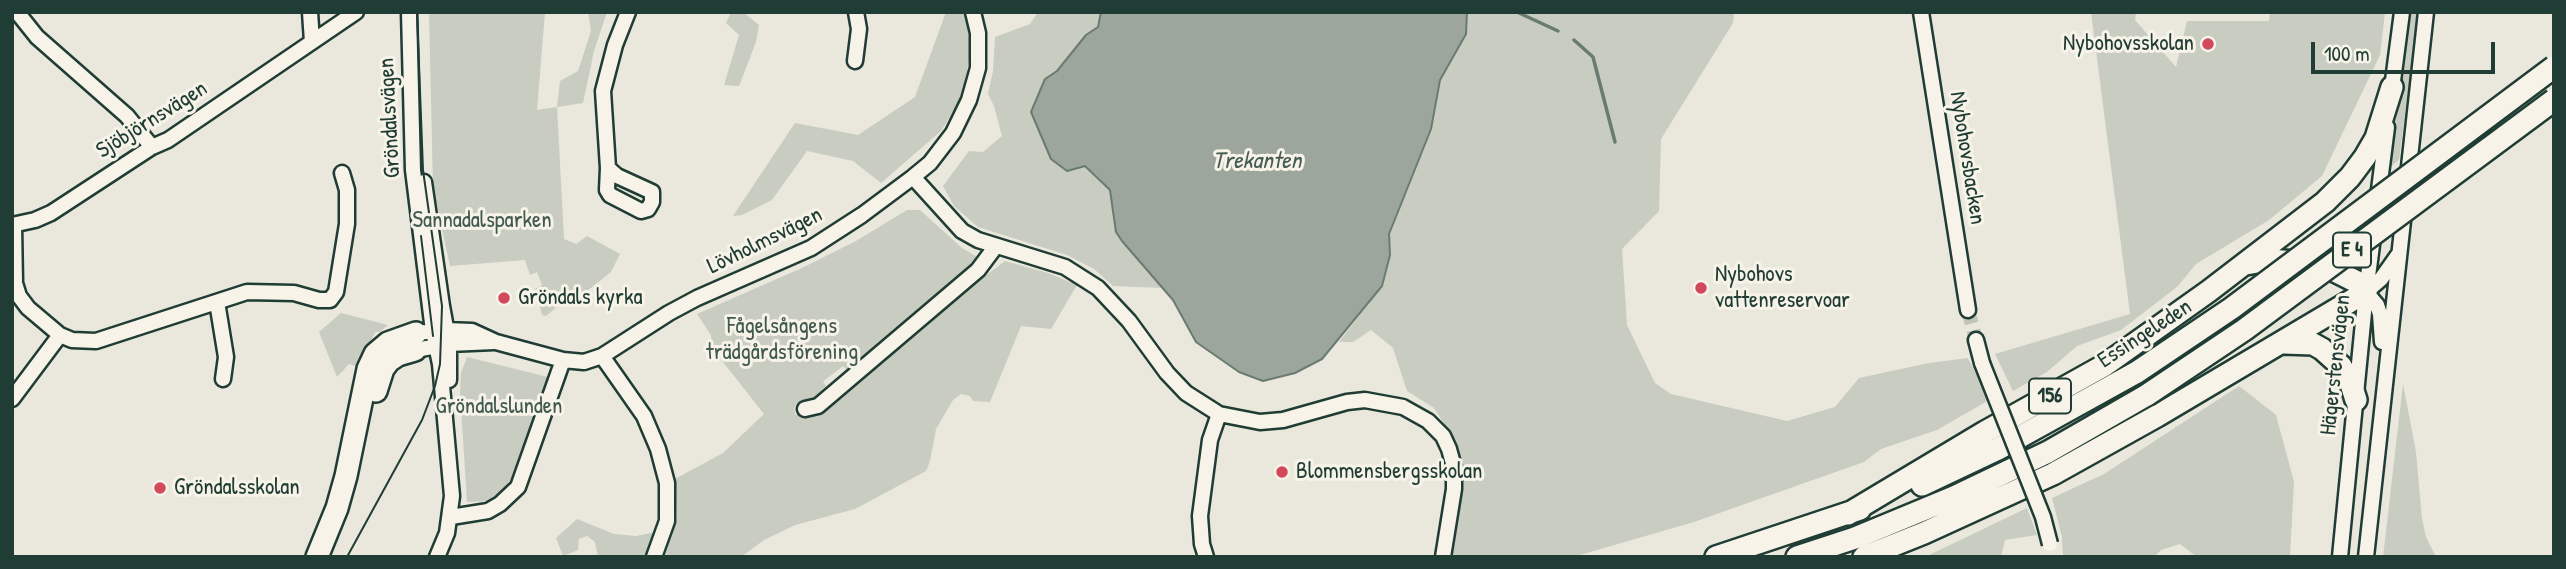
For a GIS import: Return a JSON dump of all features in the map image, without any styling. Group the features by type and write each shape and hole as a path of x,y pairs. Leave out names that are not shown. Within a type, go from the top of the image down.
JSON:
{"highway":[{"name":"Essingeleden","path":"1716,557 1848,514 1924,484 1998,449 2137,372 2232,308 2554,67"},
{"name":"156","path":"1848,514 2105,365 2244,265 2325,202 2359,167 2376,138 2392,87"},
{"name":"E 4","path":"1797,557 1855,538 1954,497 2048,452 2147,395 2244,330 2554,100"},
{"name":"156","path":"2244,265 2269,260 2309,263 2332,269 2360,286"},
{"path":"1864,557 1924,533 2053,474 2282,343 2360,286"},
{"path":"317,557 337,508 368,369 375,354 388,343 433,339"},
{"path":"327,557 351,498 383,369 398,355 433,339"},
{"path":"2282,343 2313,344 2322,349 2341,366 2356,400"}],"street":[{"path":"17,12 37,37 127,116 152,147"},
{"path":"310,12 312,42"},
{"name":"Gröndalsvägen","path":"409,12 413,170 447,430 452,496 451,517 437,557"},
{"name":"Gröndalsvägen","path":"417,12 433,339"},
{"path":"608,168 603,91 615,45 628,12"},
{"path":"855,61 859,29 856,12"},
{"name":"Lövholmsvägen","path":"433,339 472,331 496,342 563,360 584,362 602,356 669,313 811,248 913,177 930,163 942,148 969,100 978,56 978,33 973,12"},
{"name":"Nybohovsbacken","path":"1921,12 1968,310"},
{"name":"Hägerstensvägen","path":"2340,557 2356,400 2360,286 2402,12"},
{"path":"2384,378 2426,12"},
{"name":"Sjöbjörnsvägen","path":"13,225 51,213 168,139 352,13"},
{"path":"13,225 15,283 19,296 28,308 60,335 72,340 96,341 247,292 275,291 330,300 336,292 347,225 347,190 342,173"},
{"path":"913,177 962,231 978,240 1065,267 1098,288 1129,321 1176,383 1206,408 1219,414 1260,422 1283,420 1347,402 1365,400 1403,407 1428,421 1443,436 1450,449 1454,467 1454,489 1443,557"},
{"path":"805,409 818,406 978,270 996,246"},
{"path":"2366,557 2384,403 2384,378 2380,314 2377,305 2360,286 2381,279 2399,254"},
{"path":"217,302 226,357 223,379"},
{"path":"12,399 60,335"},
{"path":"1976,340 1982,363 2043,517 2050,550"},
{"path":"602,356 644,416 658,449 667,484 667,521 654,557"},
{"path":"451,517 488,511 513,493 527,466 563,360"},
{"path":"1206,557 1200,516 1210,440 1219,414"}],"green space":[{"name":"Sannadalsparken","path":"429,12 545,12 537,110 557,107 564,239 576,244 587,236 620,254 611,272 578,298 558,306 546,316 542,315 535,289 542,285 537,272 530,275 525,260 450,266 433,187"},
{"path":"588,12 607,12 594,51 583,103 557,107 560,81 578,71 591,31"},
{"path":"731,12 743,12 759,25 756,42 739,86 724,85 739,35 726,23"},
{"path":"946,12 965,12 971,41 960,100 941,131 881,183 853,161 807,151 772,200 742,215 733,216 795,123 858,135 915,97"},
{"path":"1038,12 1101,12 1098,27 1086,35 1057,71 1045,79 1084,166 1110,190 1116,232 1163,288 1113,286 1094,269 1067,255 978,227 954,206 943,186 969,151 983,152 1002,136 988,94 993,71 995,37 1030,24"},
{"path":"1467,12 1734,12 1733,23 1661,139 1659,211 1622,249 1627,325 1655,383 1671,394 1787,421 1835,407 1859,378 1929,363 1968,358 1989,400 1937,430 1881,449 1864,462 1694,522 1573,557 1451,557 1459,470 1448,430 1434,408 1407,391 1393,348 1371,330 1353,342 1339,342 1382,286 1390,255 1389,234 1431,129 1440,80 1466,34"},
{"path":"2091,12 2136,12 2135,20 2176,67 2187,21 2269,21 2270,12 2385,12 2380,55 2322,176 2269,220 2196,264 2177,287 2121,330 2077,346 2047,372 2013,391 1995,354 2130,314"},
{"path":"2409,12 2418,12 2399,160 2389,168"},
{"name":"Fågelsångens trädgårdsförening","path":"907,210 920,210 962,248 977,257 975,268 850,374 843,366 825,380 823,382 826,386 814,400 796,404 796,415 813,413 910,333 1005,261 1048,273 1077,285 1051,329 1021,326 990,402 973,401 970,396 961,394 953,400 936,429 926,471 855,509 795,525 764,540 741,557 665,557 677,517 675,479 723,453 764,414 712,348 711,335 697,314 804,267 856,241"},
{"path":"341,313 388,325 380,332 375,332 359,367 349,364 337,377 319,332"},
{"name":"Gröndalslunden","path":"467,357 548,377 528,442 514,476 498,495 487,501 467,502 460,392 461,373"},
{"path":"2403,384 2416,452 2422,519 2426,537 2436,557 2383,557"},
{"path":"2239,386 2276,415 2294,482 2290,557 2197,557 2180,544 2161,550 2154,557 2063,557 2062,537 2052,498 2104,474"},
{"path":"2027,508 2037,535 2005,540 2001,557 1925,557"},
{"path":"577,519 614,534 636,536 656,532 644,557 598,557 595,542 587,536 579,539 578,550 563,556 556,538"}],"water":[{"name":"Trekanten","path":"1101,12 1467,12 1466,34 1440,80 1431,129 1389,234 1390,255 1382,286 1322,359 1295,373 1263,381 1239,372 1196,342 1173,300 1116,232 1110,190 1085,166 1067,171 1051,159 1031,112 1045,79 1057,71 1086,35 1098,27"}],"waterway":[{"path":"1517,12 1558,31"},
{"path":"1574,40 1593,57 1615,142"}],"tunnel":[{"path":"1968,310 1976,340"}],"tram line":[{"path":"347,557 422,420 440,364 442,306 423,170 417,12"},
{"path":"421,236 433,336"}],"place":[{"name":"Nybohovsskolan","path":"2208,44"},
{"name":"Nybohovs vattenreservoar","path":"1701,288"},
{"name":"Gröndals kyrka","path":"504,298"},
{"name":"Blommensbergsskolan","path":"1282,472"},
{"name":"Gröndalsskolan","path":"160,488"}]}
